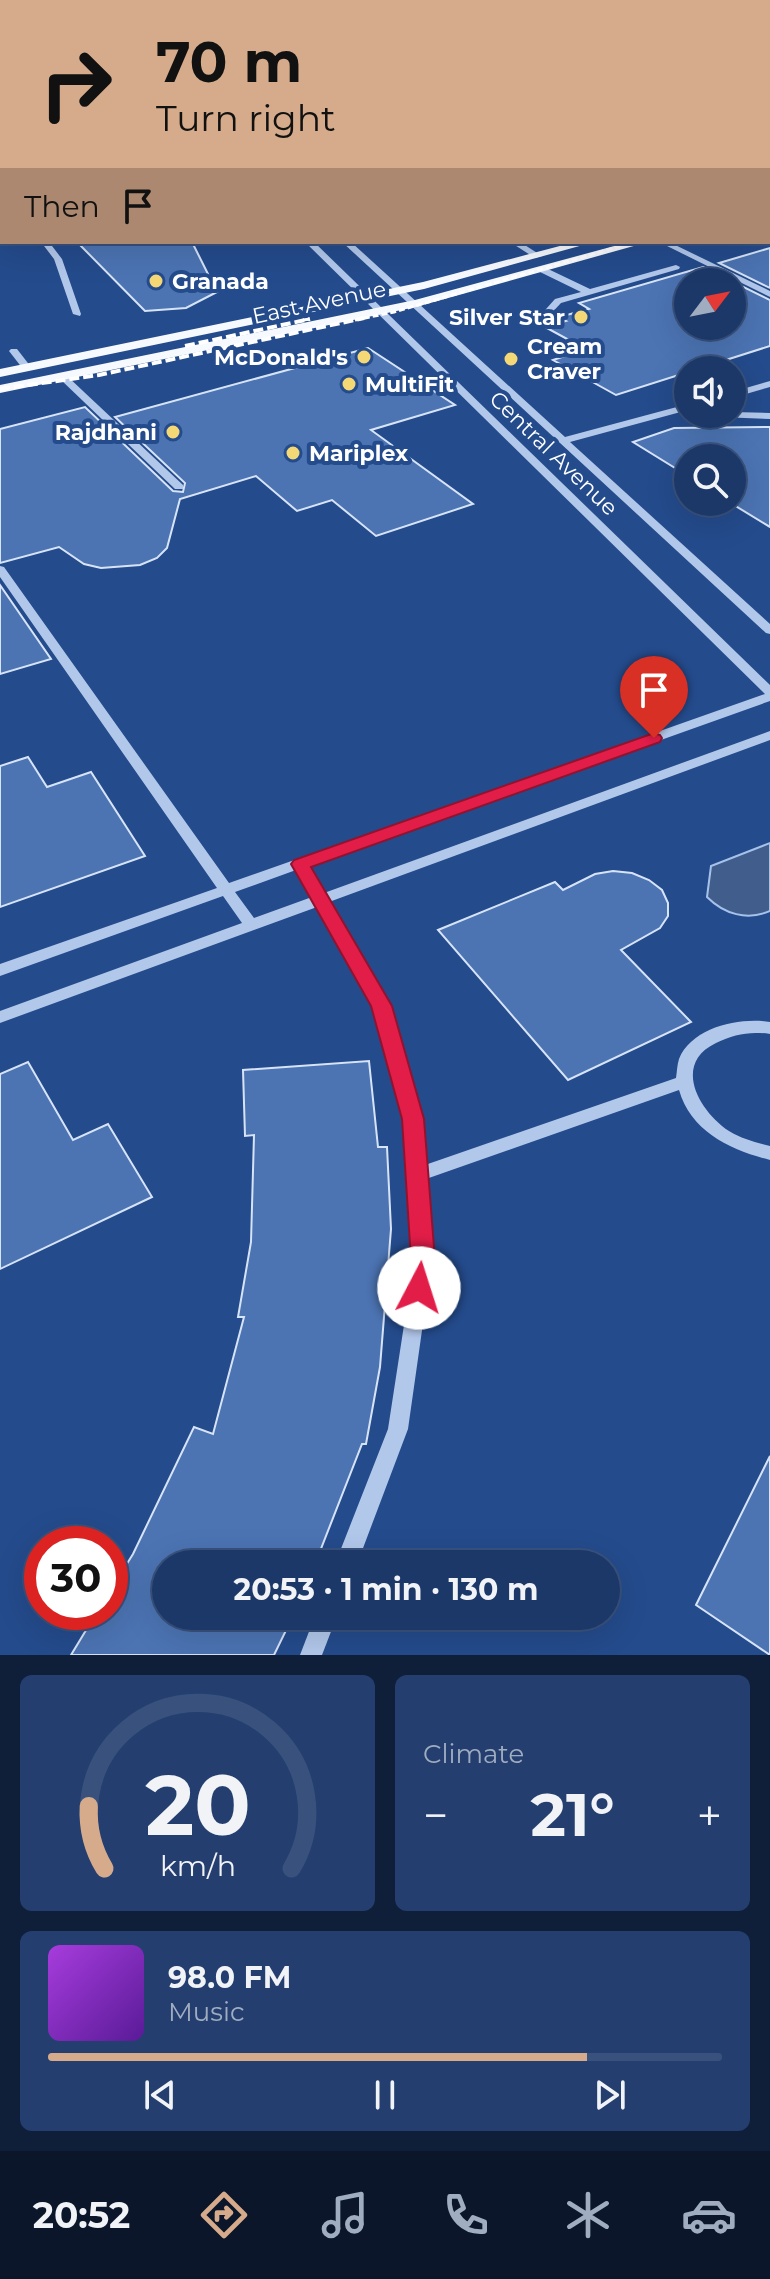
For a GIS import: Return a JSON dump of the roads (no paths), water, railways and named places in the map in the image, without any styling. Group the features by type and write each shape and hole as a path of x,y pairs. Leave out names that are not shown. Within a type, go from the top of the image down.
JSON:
{"main road":[{"name":"East Avenue","path":"0,373 400,290 581,244"},
{"name":"East Avenue","path":"0,389 416,303 635,244"}],"street":[{"path":"47,244 58,259 77,314"},
{"name":"Central Avenue","path":"311,244 770,695"},
{"name":"Central Avenue","path":"348,244 770,630"},
{"path":"517,244 538,256"},
{"path":"667,244 770,294"},
{"path":"542,318 558,301 676,267"},
{"path":"543,270 589,292"},
{"path":"14,351 26,367"},
{"path":"63,377 179,487"},
{"path":"746,391 768,385"},
{"path":"563,441 674,411"},
{"path":"746,415 770,416"},
{"path":"0,569 251,925"},
{"path":"0,970 770,695"},
{"path":"0,1017 770,735"},
{"path":"300,864 381,1006 413,1119 423,1260 398,1429 351,1550"},
{"path":"770,1028 737,1027 715,1034 697,1046 686,1063 684,1082 691,1104 706,1125 730,1141 757,1152 770,1153"},
{"path":"417,1175 684,1082"},
{"path":"311,1655 321,1630"}],"water":[{"path":"770,843 770,911 753,915 736,914 721,908 707,897 711,866"}],"railway":[{"path":"355,320 394,312 627,244"},
{"path":"0,389 99,375 364,318"},
{"path":"185,346 310,319 303,320"}],"place":[{"name":"Granada","path":"156,281"},
{"name":"Silver Star","path":"581,317"},
{"name":"McDonald's","path":"364,357"},
{"name":"Cream Craver","path":"511,359"},
{"name":"MultiFit","path":"349,384"},
{"name":"Rajdhani","path":"173,432"},
{"name":"Mariplex","path":"293,453"}]}
